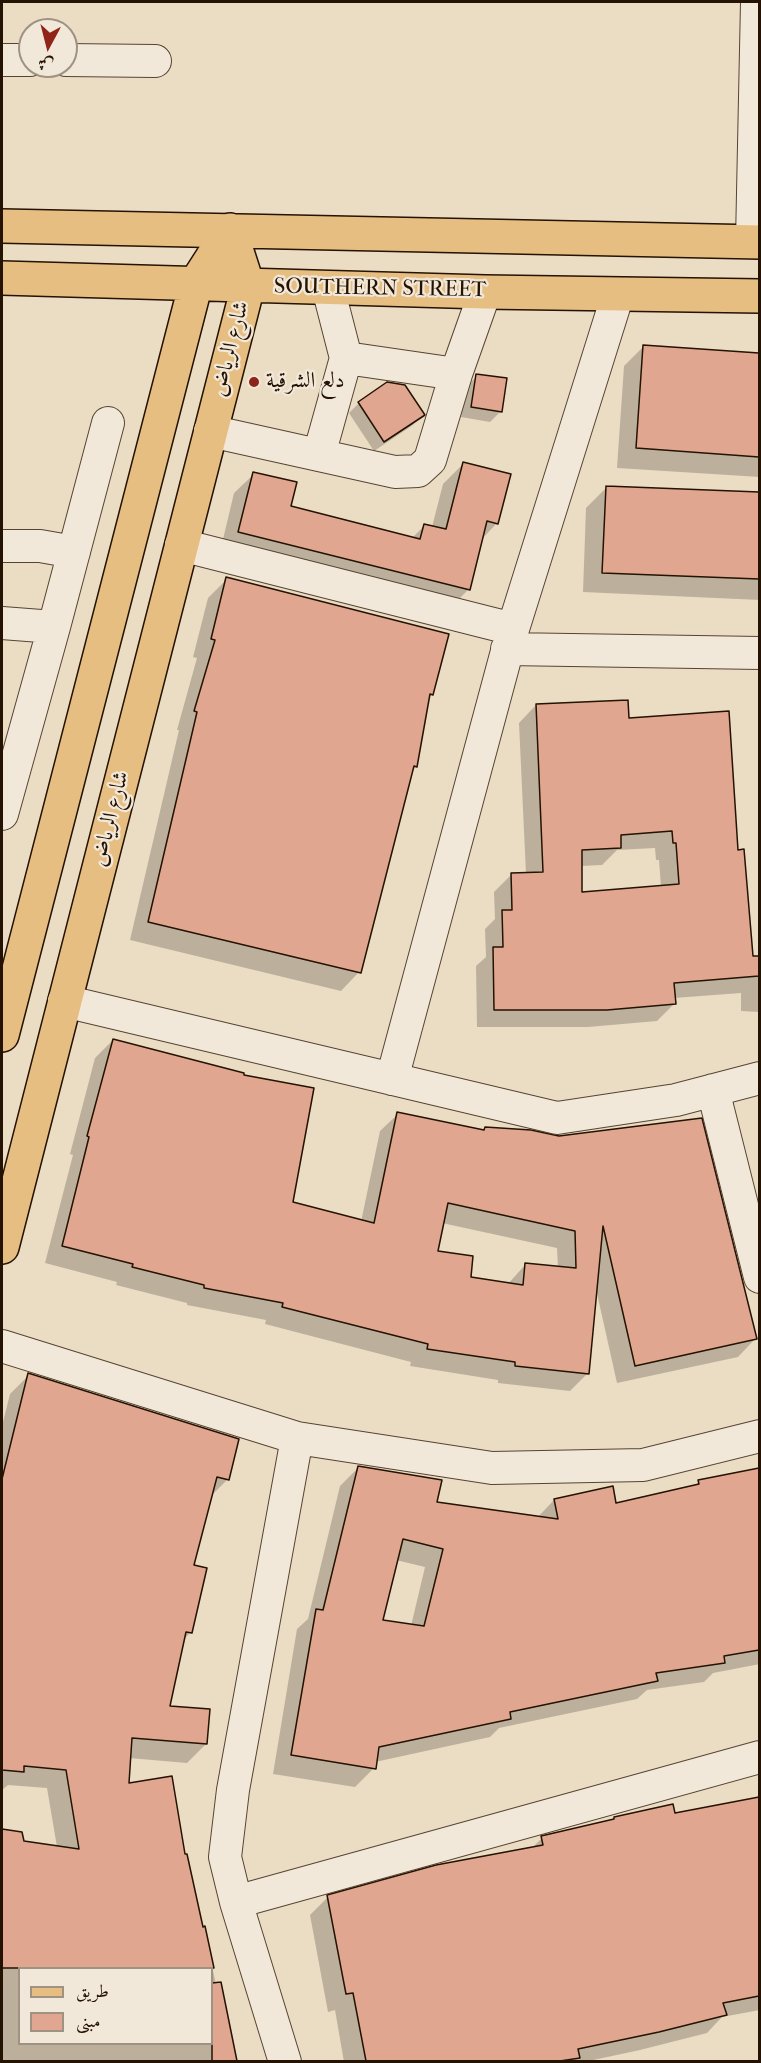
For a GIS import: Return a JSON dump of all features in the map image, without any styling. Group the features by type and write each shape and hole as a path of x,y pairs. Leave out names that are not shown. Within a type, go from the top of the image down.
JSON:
{"main road":[{"path":"2,226 756,242"},
{"path":"2,1035 196,282 230,230"},
{"name":"شارع الرياض","path":"2,1247 248,286 230,230"},
{"name":"SOUTHERN STREET","path":"2,279 196,282 248,286 485,292 759,296"}],"street":[{"path":"756,242 757,2"},
{"path":"2,60 18,60"},
{"path":"78,60 155,62"},
{"path":"319,454 346,358 328,288"},
{"path":"210,431 395,472 418,471 430,460 456,374 485,292"},
{"path":"392,1079 510,639 618,294"},
{"path":"346,358 456,374"},
{"path":"2,814 108,423"},
{"path":"2,546 40,546 74,552"},
{"path":"181,546 510,639 759,653"},
{"path":"2,623 54,627"},
{"path":"64,1001 557,1118 676,1100 759,1078"},
{"path":"713,1090 759,1276"},
{"path":"2,1346 297,1438 492,1468 643,1465 759,1436"},
{"path":"285,2061 236,1902 225,1857 233,1790 297,1438"},
{"path":"236,1902 759,1757"}],"building":[{"path":"643,345 759,353 759,457 636,448"},
{"path":"476,374 507,378 502,412 471,407"},
{"path":"387,382 405,385 425,415 384,442 358,402"},
{"path":"463,462 511,474 498,524 487,521 470,590 238,532 253,472 297,482 291,506 420,539 424,524 446,529"},
{"path":"606,486 759,492 759,579 602,573"},
{"path":"226,577 449,634 433,695 430,694 417,767 414,766 361,973 148,922 197,712 194,711 215,640 211,639"},
{"path":"628,700 629,718 729,711 738,850 744,849 753,956 759,956 759,976 674,983 676,1004 607,1010 494,1010 493,947 503,947 502,910 512,910 511,873 543,872 536,704","holes":["672,831 673,843 676,843 679,884 582,892 582,850 621,848 621,835"]},
{"path":"113,1039 244,1073 244,1075 314,1088 293,1202 374,1223 397,1112 484,1130 485,1127 531,1130 559,1136 702,1118 757,1339 635,1366 603,1226 589,1374 515,1366 515,1362 427,1349 428,1344 282,1307 283,1303 204,1288 204,1285 132,1267 133,1264 62,1246 89,1137 87,1136","holes":["448,1203 575,1231 576,1268 525,1263 523,1285 471,1277 473,1256 438,1251"]},
{"path":"28,1373 239,1439 229,1480 217,1477 194,1565 207,1568 192,1633 186,1632 170,1706 210,1709 207,1744 132,1738 129,1783 172,1776 185,1854 187,1854 214,1968 2,1968 2,1829 22,1832 24,1841 79,1849 66,1770 24,1766 24,1772 2,1770 2,1479"},
{"path":"358,1466 442,1480 437,1502 558,1519 554,1499 613,1486 616,1503 699,1484 698,1480 759,1468 759,1650 724,1656 725,1663 656,1673 658,1681 510,1712 511,1719 379,1747 376,1769 291,1755 316,1609 323,1610","holes":["403,1539 443,1549 424,1626 383,1620"]},
{"path":"759,1797 759,1996 723,2003 727,2015 578,2049 580,2058 560,2061 366,2061 353,1993 346,1994 327,1895 436,1865 543,1845 541,1836 614,1819 614,1817 673,1804 675,1813"},
{"path":"221,1982 237,2061 212,2061 213,1983"}],"place":[{"name":"دلع الشرقية","path":"254,382"}]}
